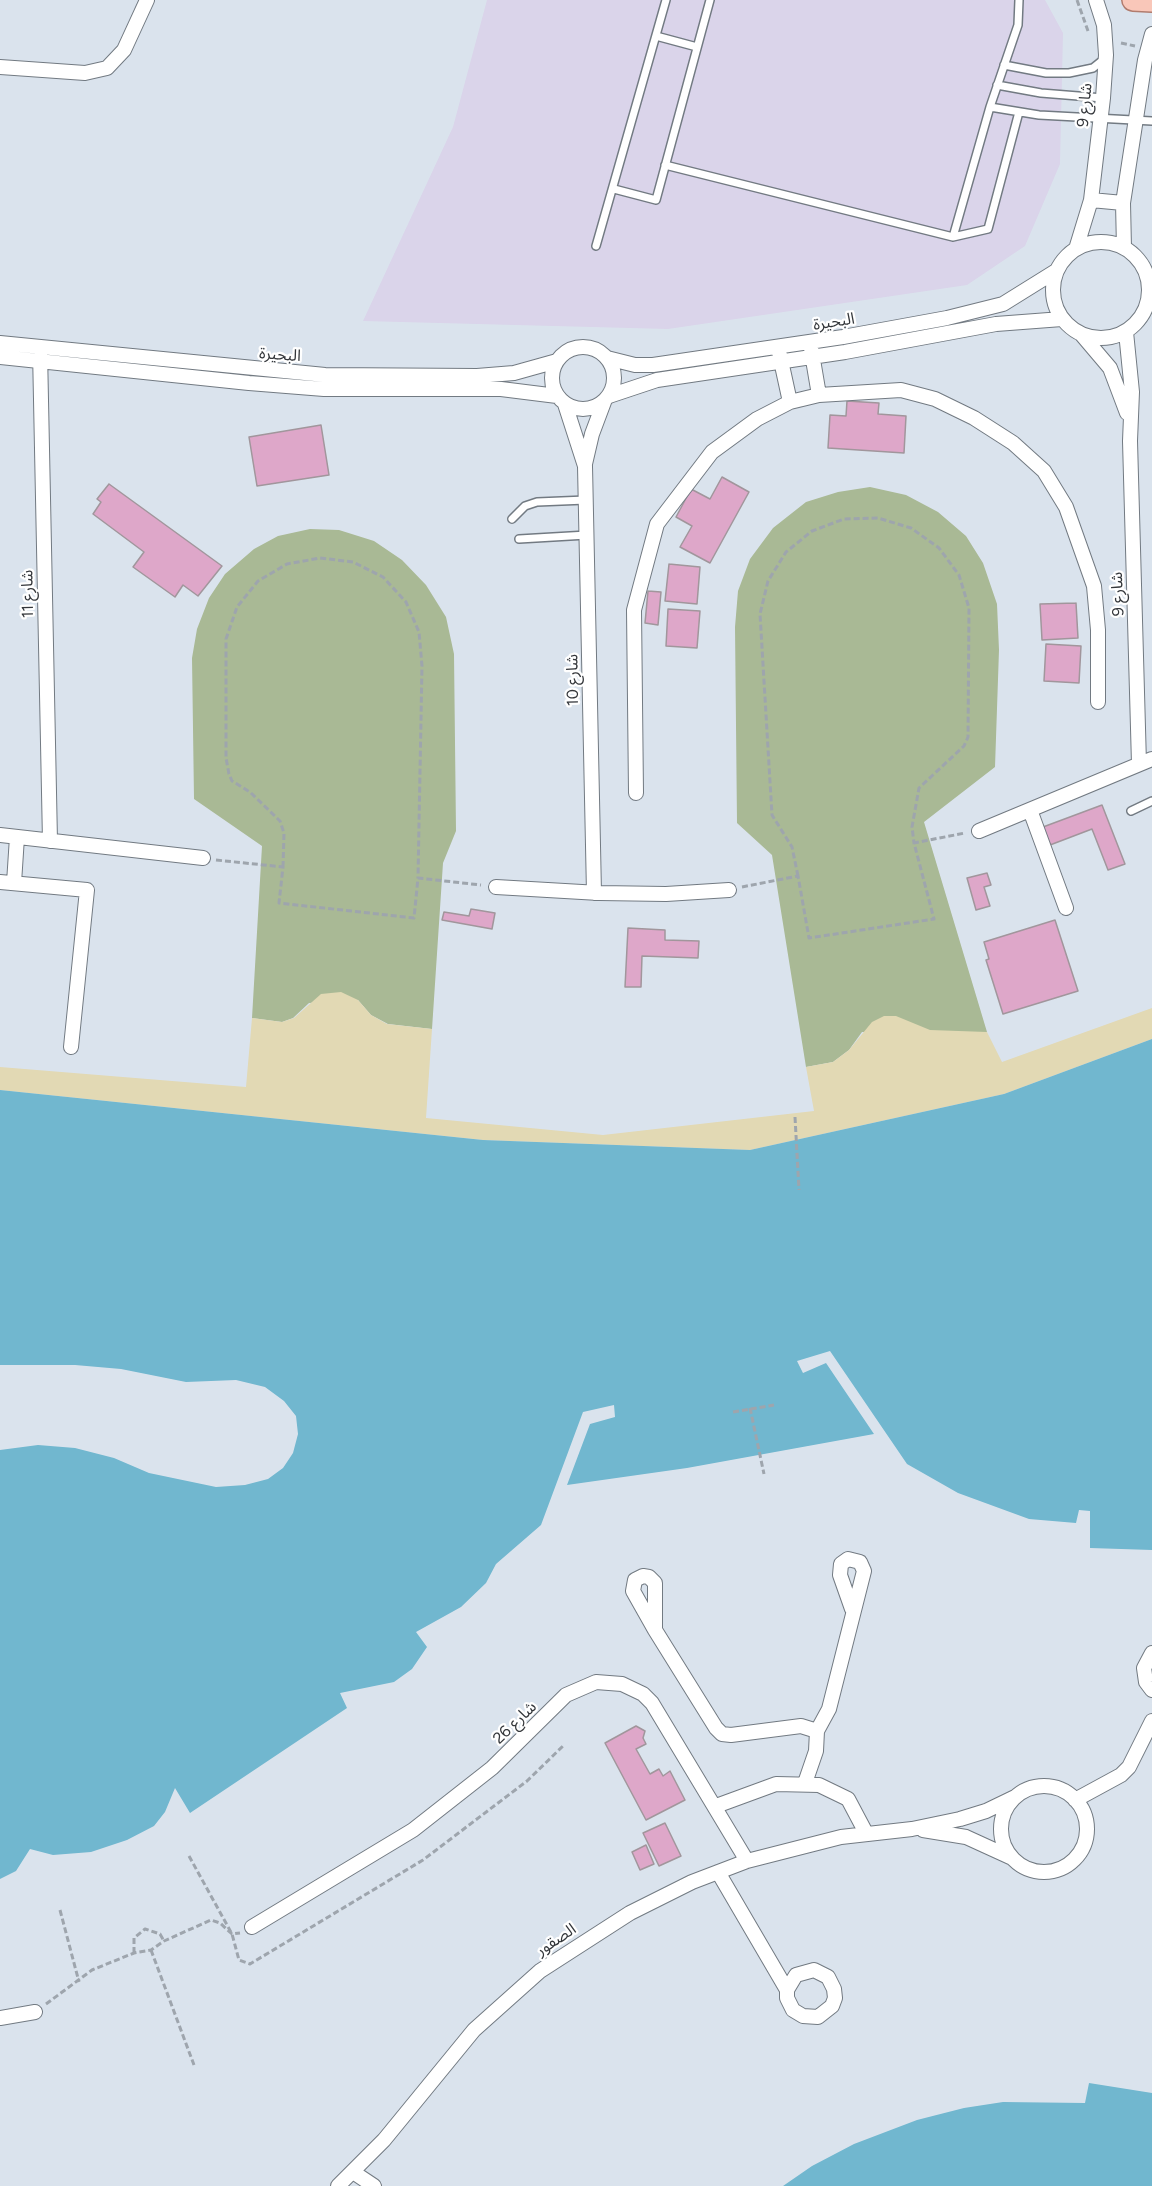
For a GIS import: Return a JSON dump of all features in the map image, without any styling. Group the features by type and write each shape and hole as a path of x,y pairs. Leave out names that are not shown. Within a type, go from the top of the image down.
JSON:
{"main road":[{"path":"1133,0 1152,0"}],"street":[{"path":"0,67 85,73 107,68 124,50 147,0"},
{"name":"شارع 9","path":"1076,249 1091,200 1103,98 1106,55 1104,25 1096,0"},
{"path":"1152,34 1145,60 1123,203 1130,253 1148,281 1149,305 1138,321 1126,332 1104,339 1082,335 1062,319 1052,292 1056,271 1064,259 1076,249 1100,242 1130,253 1152,261"},
{"path":"1091,200 1123,203"},
{"name":"البحيرة","path":"607,358 635,365 653,365 810,342 992,308 1016,297 1056,271"},
{"name":"البحيرة","path":"606,399 657,380 813,358 996,324 1062,319"},
{"name":"شارع 9","path":"979,831 1146,761 1130,424 1132,392 1126,332"},
{"name":"شارع 9","path":"1082,335 1102,357 1116,380 1130,424"},
{"path":"810,342 819,395"},
{"name":"البحيرة","path":"0,343 40,353 292,386 414,390 501,389 561,400"},
{"path":"584,347 598,351 607,358 615,376 606,399 582,410 561,400 552,379 557,361 569,350 584,347"},
{"path":"778,347 790,402"},
{"name":"البحيرة","path":"0,357 40,353 325,375 477,376 514,373 557,361"},
{"name":"شارع 11","path":"40,353 50,841"},
{"path":"636,793 634,610 657,524 712,452 757,419 790,402 819,395 901,390 935,399 974,418 1013,443 1044,471 1066,507 1094,586 1098,630 1098,702"},
{"name":"شارع 10","path":"594,893 585,466 592,434 606,399"},
{"name":"شارع 10","path":"561,400 585,466"},
{"path":"1030,810 1066,908"},
{"path":"0,835 202,858"},
{"path":"14,883 17,837"},
{"path":"0,882 87,890 71,1047"},
{"path":"496,887 594,893 666,894 729,890"},
{"path":"805,1783 816,1751 817,1731 830,1709 852,1609"},
{"path":"656,1630 716,1728 722,1734 731,1735 801,1726 817,1731"},
{"path":"1152,1653 1144,1668 1146,1682 1152,1690"},
{"name":"شارع 26","path":"252,1927 428,1820 492,1768 566,1695 590,1684 612,1682 643,1694 668,1726 747,1861"},
{"path":"1075,1800 1121,1775 1129,1767 1152,1721"},
{"path":"716,1806 776,1784 805,1783 825,1787 848,1799 866,1833"},
{"path":"1051,1787 1060,1789 1075,1800 1085,1817 1087,1826 1084,1845 1073,1861 1047,1872 1028,1869 1012,1858 1003,1841 1001,1822 1015,1797 1031,1788 1051,1787"},
{"name":"الصقور","path":"338,2186 384,2140 474,2030 516,1990 572,1948 619,1919 692,1882 747,1861 866,1833 912,1829 986,1811 1015,1797"},
{"name":"الصقور","path":"912,1829 966,1838 1012,1858"},
{"path":"718,1872 787,1990"},
{"path":"0,2018 35,2012"},
{"path":"353,2172 374,2186"}],"lane":[{"path":"596,246 666,0"},
{"path":"614,189 656,200 710,0"},
{"path":"953,237 990,107 1018,25 1019,0"},
{"path":"656,36 697,47"},
{"path":"1004,65 1046,74 1069,73 1093,68 1106,55"},
{"path":"997,85 1041,93 1103,98"},
{"path":"990,107 1101,120 1152,121"},
{"path":"665,165 953,237 988,229 1019,112"},
{"path":"512,519 525,506 537,502 586,500"},
{"path":"519,539 587,535"},
{"path":"1131,811 1152,801"}],"path":[{"path":"878,518 911,528 939,548 959,575 969,608 968,737 964,746 919,788 913,820 914,843 934,919 809,938 792,847 772,815 760,614 768,581 786,552 812,531 844,519 878,518"},
{"path":"320,558 353,562 383,577 406,602 419,632 422,666 418,878 414,918 279,903 283,867 284,833 280,820 268,807 232,781 229,774 226,758 226,639 237,607 258,582 287,564 320,558"},
{"path":"914,843 979,831"},
{"path":"202,858 283,867"},
{"path":"729,890 798,876"},
{"path":"418,878 496,887"},
{"path":"795,1117 800,1190"},
{"path":"733,1412 774,1405"},
{"path":"750,1408 764,1474"},
{"path":"60,1910 79,1982"},
{"path":"35,2012 79,1982 92,1970 134,1953 151,1950 164,1941 211,1920 220,1923 232,1934 238,1934 252,1927"},
{"path":"134,1953 134,1938 145,1929 160,1934 164,1941"},
{"path":"151,1950 194,2065"}],"shaded area":[{"path":"487,0 1045,0 1063,33 1060,164 1025,246 967,285 668,329 363,321 453,127"}],"green space":[{"path":"870,487 906,495 938,512 966,536 983,563 997,604 999,650 995,767 924,822 987,1032 862,1032 849,1050 833,1062 806,1067 772,855 737,823 735,627 738,591 750,559 773,528 806,502 838,492"},
{"path":"310,529 339,530 374,541 402,560 426,585 446,617 454,654 456,831 443,863 432,1029 388,1024 371,1015 358,1000 309,1003 293,1018 282,1022 252,1018 262,846 194,799 192,658 197,629 209,598 225,574 254,549 278,536"}],"sand":[{"path":"341,992 358,1000 371,1015 387,1024 432,1029 426,1118 603,1135 814,1111 806,1067 833,1062 849,1050 872,1022 884,1016 896,1016 930,1030 987,1032 1002,1062 1152,1008 1152,1039 1004,1094 750,1150 483,1140 0,1090 0,1067 246,1087 252,1018 282,1022 294,1018 321,994"}],"water":[{"path":"1152,1039 1152,1550 1090,1548 1090,1511 1079,1510 1076,1523 1029,1519 958,1493 907,1464 830,1351 797,1361 803,1373 826,1363 874,1434 687,1468 567,1485 590,1424 615,1417 614,1405 583,1412 541,1525 496,1564 486,1583 461,1607 416,1632 427,1647 412,1669 394,1682 340,1693 347,1708 190,1813 175,1788 165,1812 154,1826 127,1840 91,1852 53,1855 30,1849 16,1871 0,1879 0,1450 38,1445 75,1448 114,1458 149,1473 216,1487 245,1485 268,1479 283,1468 293,1453 298,1434 296,1416 284,1401 265,1387 236,1380 186,1382 121,1369 75,1365 0,1365 0,1090 483,1140 750,1150 1004,1094"},
{"path":"1089,2083 1152,2093 1152,2186 783,2186 812,2166 854,2144 917,2120 964,2108 1003,2102 1085,2103"}],"building":[{"path":"847,401 879,403 878,414 906,416 904,453 828,448 830,415 846,416"},
{"path":"321,425 329,475 257,486 249,437"},
{"path":"722,477 749,492 710,563 680,547 692,526 676,517 691,489 710,499"},
{"path":"109,484 222,566 198,596 183,585 175,597 133,567 144,552 93,514 101,502 97,499"},
{"path":"669,564 700,567 697,604 665,601"},
{"path":"648,591 661,592 658,625 645,623"},
{"path":"1076,603 1078,638 1042,640 1040,604"},
{"path":"668,609 700,611 697,648 666,646"},
{"path":"1046,644 1081,646 1079,683 1044,681"},
{"path":"1102,805 1125,864 1108,870 1092,829 1050,845 1043,827"},
{"path":"987,873 991,885 984,887 990,906 976,910 967,878"},
{"path":"471,909 495,913 492,929 442,920 444,912 469,916"},
{"path":"1055,920 1078,991 1003,1014 986,960 989,959 984,942"},
{"path":"628,928 665,930 665,940 699,941 698,958 642,956 641,987 625,987"},
{"path":"636,1726 645,1731 643,1738 646,1744 636,1749 650,1774 659,1769 663,1776 670,1771 685,1800 646,1820 605,1743"},
{"path":"665,1823 681,1856 659,1866 643,1833"},
{"path":"646,1845 654,1864 640,1870 632,1852"}]}
